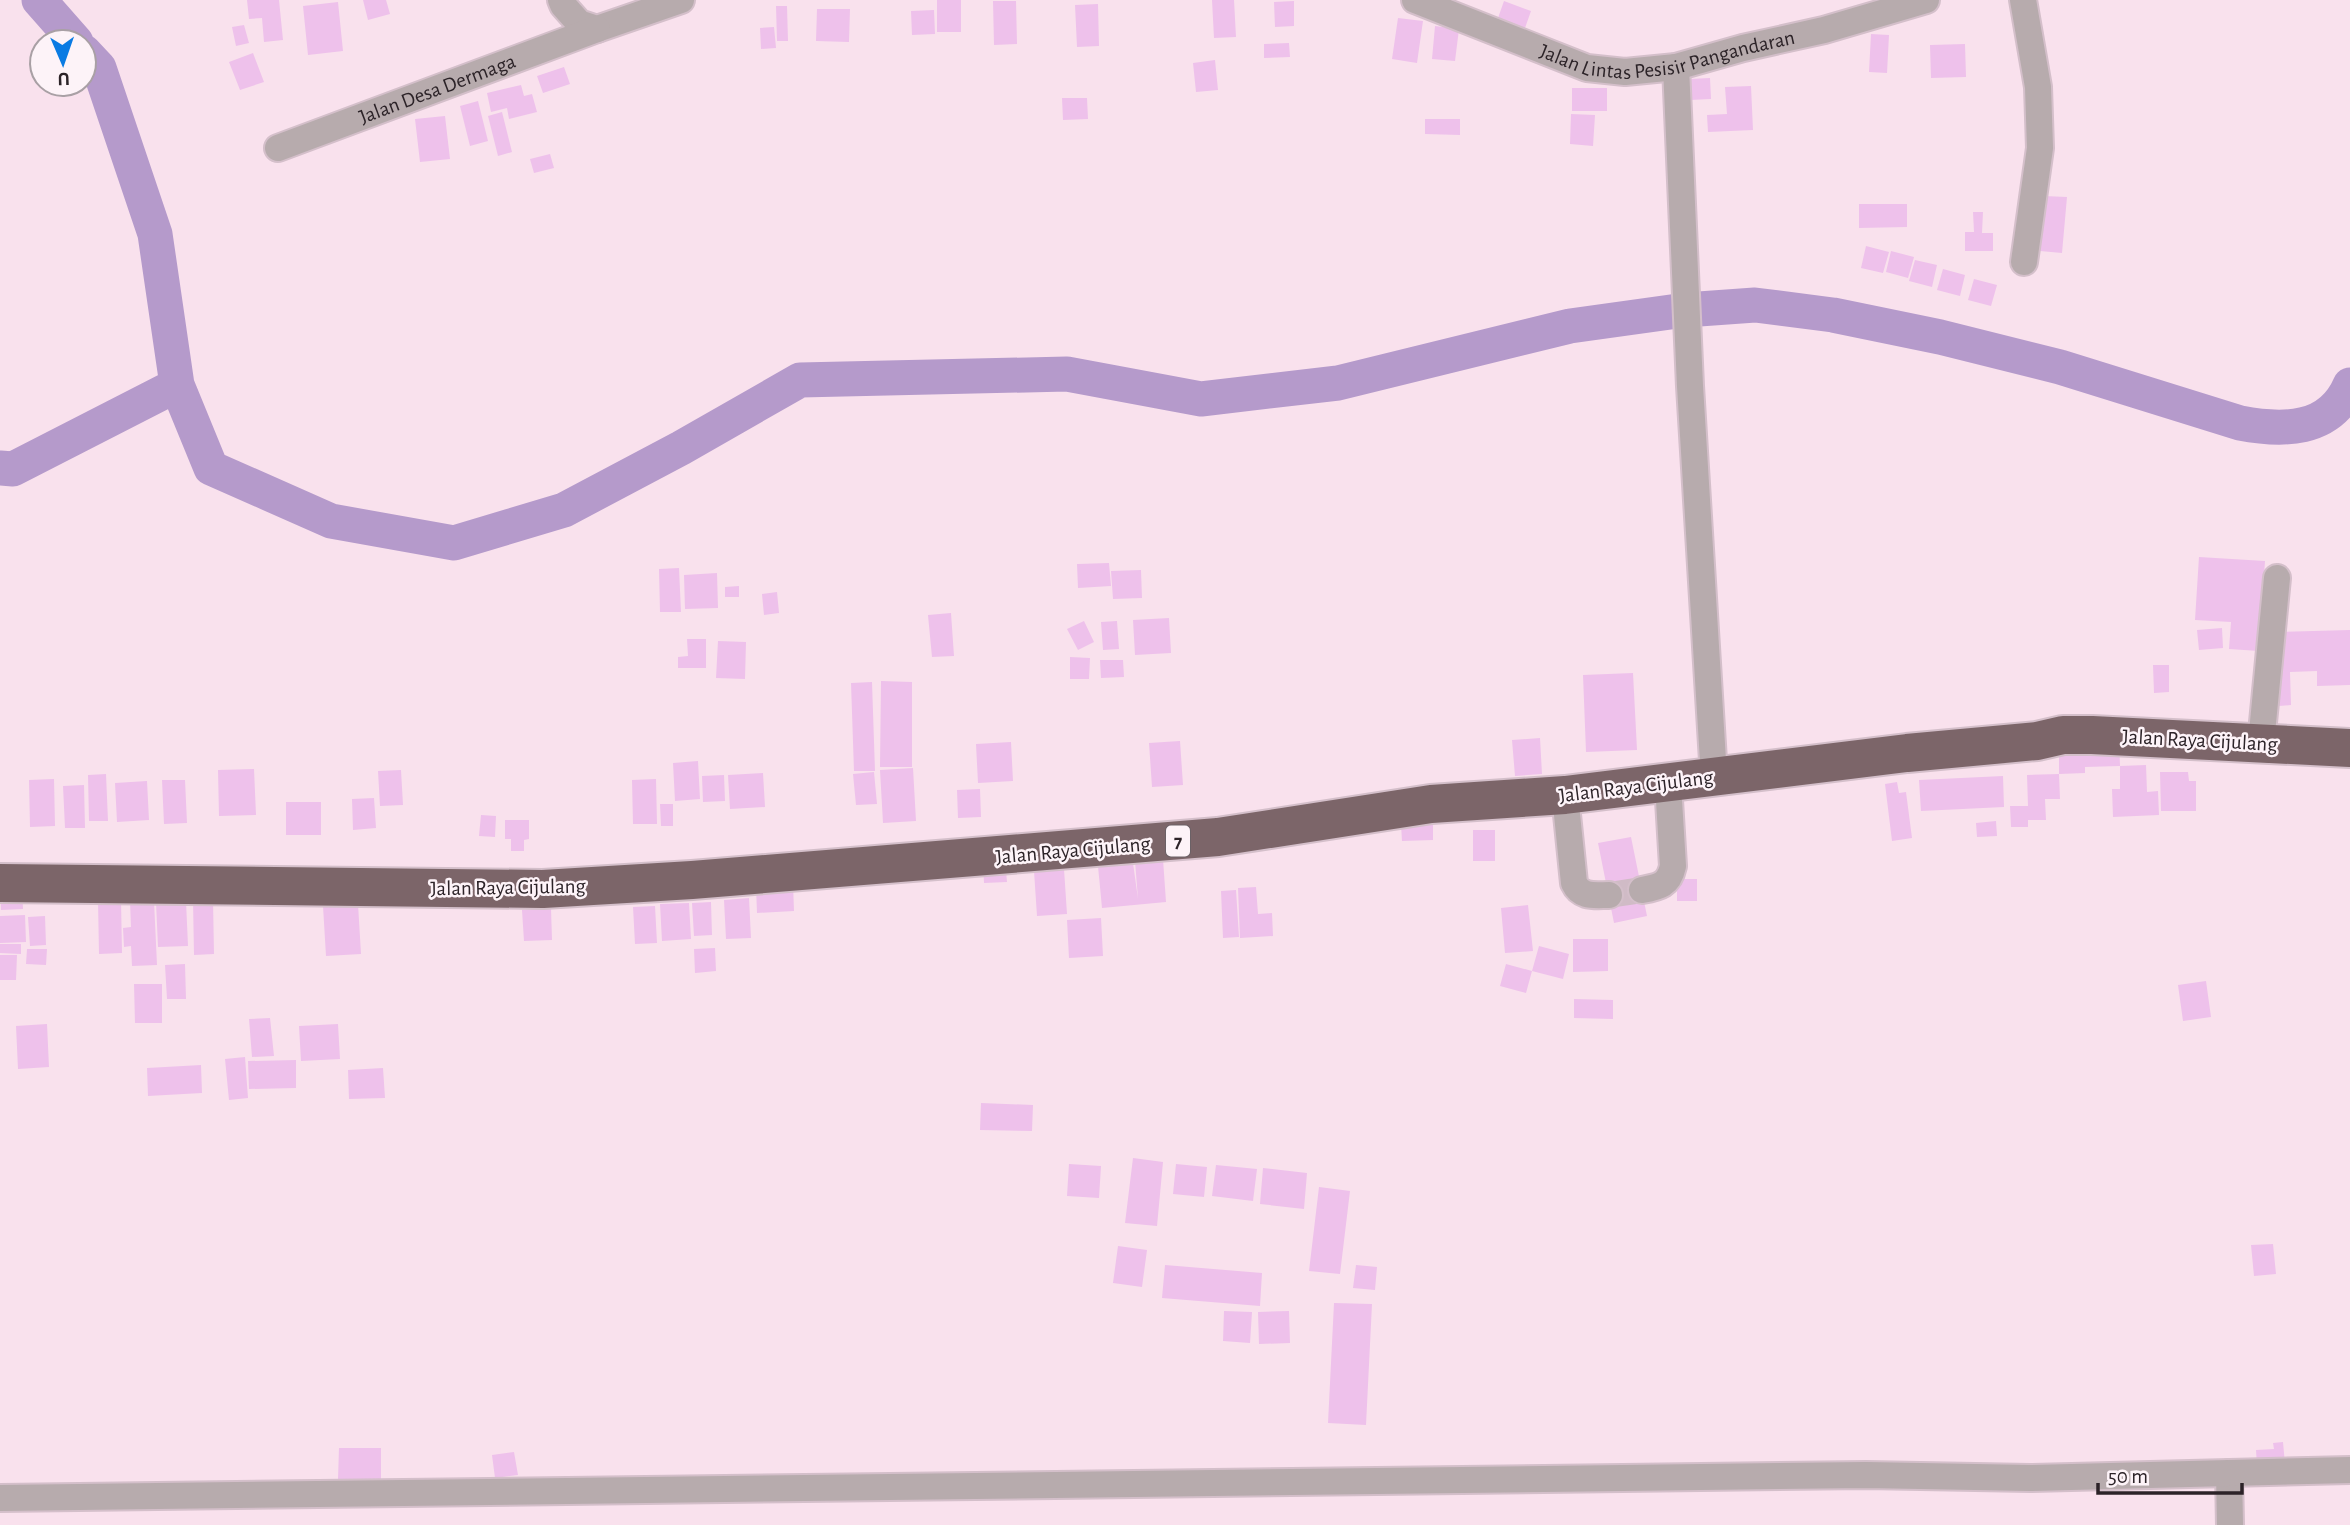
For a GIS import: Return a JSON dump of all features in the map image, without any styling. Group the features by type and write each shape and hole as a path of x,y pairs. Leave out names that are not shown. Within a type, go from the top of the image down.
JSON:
{"highway":[{"name":"Jalan Raya Cijulang","path":"0,883 543,889 692,880 1218,837 1431,804 1565,795 1907,753 2037,741 2063,735 2350,748"}],"street":[{"path":"561,0 579,23 597,29 681,0"},
{"name":"Jalan Lintas Pesisir Pangandaran","path":"1415,0 1587,68 1625,72 1676,67 1743,48 1824,30 1926,0"},
{"path":"2023,0 2038,87 2040,148 2024,262"},
{"name":"Jalan Desa Dermaga","path":"278,148 597,29"},
{"path":"1676,67 1690,386 1714,777"},
{"path":"2261,743 2277,578"},
{"path":"1642,890 1662,886 1671,874 1673,866 1668,783"},
{"path":"1565,795 1577,890 1582,893 1609,895"},
{"path":"0,1498 1852,1475 2030,1478 2350,1470"},
{"path":"2229,1473 2230,1525"}],"building":[{"path":"247,0 279,0 283,40 264,42 262,18 249,19"},
{"path":"363,0 386,0 390,14 368,20"},
{"path":"937,0 961,0 961,32 937,32"},
{"path":"1212,0 1234,0 1236,37 1214,38"},
{"path":"993,1 1016,1 1017,44 994,45"},
{"path":"1294,1 1294,26 1275,27 1274,2"},
{"path":"1504,1 1531,11 1525,28 1498,18"},
{"path":"338,2 343,51 308,55 303,6"},
{"path":"1098,4 1099,46 1077,47 1075,5"},
{"path":"776,6 787,6 788,41 777,41"},
{"path":"817,9 850,9 849,42 816,41"},
{"path":"934,10 935,34 912,35 911,11"},
{"path":"1398,18 1423,21 1417,63 1392,59"},
{"path":"244,25 249,43 236,46 232,27"},
{"path":"1435,26 1459,29 1455,61 1432,59"},
{"path":"774,27 776,48 761,49 760,28"},
{"path":"1871,34 1889,35 1887,73 1869,72"},
{"path":"1289,43 1290,57 1264,58 1264,44"},
{"path":"1965,44 1966,77 1931,78 1930,45"},
{"path":"253,53 264,82 240,90 229,62"},
{"path":"1215,60 1218,90 1196,92 1193,63"},
{"path":"564,67 570,84 543,93 537,76"},
{"path":"1710,78 1711,99 1690,100 1689,79"},
{"path":"521,85 524,96 532,94 537,112 509,119 507,108 491,112 487,93"},
{"path":"1751,86 1753,130 1708,132 1707,115 1727,114 1725,87"},
{"path":"1572,88 1607,88 1607,111 1572,111"},
{"path":"1062,98 1087,98 1088,119 1063,120"},
{"path":"478,101 488,141 470,146 460,106"},
{"path":"502,112 512,152 498,156 488,116"},
{"path":"1571,114 1595,115 1593,146 1570,144"},
{"path":"445,116 450,159 420,162 415,119"},
{"path":"1425,119 1460,119 1460,135 1425,134"},
{"path":"550,154 554,168 534,173 530,159"},
{"path":"2044,196 2067,197 2062,253 2040,251"},
{"path":"1859,204 1907,204 1907,227 1859,228"},
{"path":"1973,212 1983,212 1982,233 1993,233 1993,251 1965,251 1965,232 1974,232"},
{"path":"1866,246 1889,252 1883,273 1861,268"},
{"path":"1891,251 1914,257 1908,278 1886,272"},
{"path":"1915,260 1937,265 1932,287 1909,281"},
{"path":"1943,269 1965,275 1960,296 1937,290"},
{"path":"1974,279 1997,285 1991,306 1968,300"},
{"path":"2199,557 2265,561 2259,651 2229,649 2231,622 2195,620"},
{"path":"1109,563 1111,586 1078,588 1077,564"},
{"path":"679,568 681,612 660,612 659,569"},
{"path":"1141,570 1142,598 1113,599 1111,571"},
{"path":"717,573 718,608 685,609 684,575"},
{"path":"739,586 739,597 725,597 725,587"},
{"path":"777,592 779,613 764,615 762,594"},
{"path":"951,613 954,656 932,657 928,615"},
{"path":"1169,618 1171,653 1135,655 1133,620"},
{"path":"1084,621 1094,642 1078,650 1067,629"},
{"path":"1117,621 1119,649 1103,650 1101,622"},
{"path":"2222,628 2223,648 2199,650 2197,630"},
{"path":"2350,630 2350,685 2317,686 2317,671 2290,672 2291,705 2279,706 2277,632"},
{"path":"687,639 706,639 706,668 678,668 678,657 688,656"},
{"path":"718,641 746,642 745,679 716,678"},
{"path":"1070,657 1090,658 1089,679 1070,679"},
{"path":"1100,660 1123,660 1124,677 1101,678"},
{"path":"2153,665 2169,665 2169,692 2154,693"},
{"path":"1633,673 1637,750 1586,752 1583,675"},
{"path":"881,681 912,682 912,767 880,767"},
{"path":"872,682 875,771 854,771 851,683"},
{"path":"1540,738 1542,774 1515,776 1512,740"},
{"path":"2119,740 2120,766 2085,767 2085,773 2059,774 2059,742"},
{"path":"1180,741 1183,785 1152,787 1149,743"},
{"path":"1011,742 1013,781 978,783 976,744"},
{"path":"698,761 700,799 675,801 673,763"},
{"path":"2146,765 2147,792 2158,791 2159,815 2113,817 2112,789 2120,789 2120,766"},
{"path":"913,768 916,821 883,823 880,770"},
{"path":"254,769 256,815 219,816 218,770"},
{"path":"401,770 403,805 380,806 378,771"},
{"path":"874,772 877,804 856,805 853,774"},
{"path":"2160,772 2188,772 2189,781 2196,781 2196,811 2161,811"},
{"path":"763,773 765,807 730,809 728,775"},
{"path":"106,774 108,821 89,821 88,775"},
{"path":"2059,774 2060,799 2045,799 2046,820 2028,820 2028,827 2011,827 2010,806 2028,806 2027,775"},
{"path":"724,775 725,801 703,802 702,776"},
{"path":"2003,776 2004,807 1921,811 1919,780"},
{"path":"54,779 55,826 30,827 29,780"},
{"path":"656,779 657,824 633,824 632,780"},
{"path":"162,780 185,780 187,823 164,824"},
{"path":"147,781 149,820 117,822 115,783"},
{"path":"1897,782 1899,793 1906,792 1912,838 1892,841 1885,784"},
{"path":"84,785 85,828 65,828 63,786"},
{"path":"980,789 981,817 958,818 957,790"},
{"path":"374,798 376,828 353,830 352,799"},
{"path":"286,802 321,802 321,835 286,835"},
{"path":"660,804 673,804 673,826 661,826"},
{"path":"481,815 496,816 495,837 479,836"},
{"path":"505,820 529,820 529,839 524,840 524,851 511,851 511,839 505,839"},
{"path":"1996,821 1997,836 1977,837 1976,823"},
{"path":"1433,824 1433,840 1402,841 1401,825"},
{"path":"1473,830 1495,830 1495,861 1473,861"},
{"path":"1631,837 1647,916 1614,923 1598,843"},
{"path":"1163,859 1166,902 1102,908 1098,866 1133,863 1138,899 1135,861"},
{"path":"1005,860 1007,882 984,883 983,861"},
{"path":"1064,869 1067,914 1037,916 1034,871"},
{"path":"1677,879 1697,879 1697,901 1677,901"},
{"path":"793,884 794,911 757,913 756,886"},
{"path":"22,886 23,909 1,910 0,887"},
{"path":"1256,887 1258,914 1272,913 1273,936 1240,938 1238,888"},
{"path":"1236,890 1239,937 1223,938 1221,891"},
{"path":"749,898 751,938 726,939 724,900"},
{"path":"98,900 121,900 122,953 99,954"},
{"path":"193,900 213,900 214,954 194,955"},
{"path":"130,901 154,901 157,965 132,966 131,946 124,947 123,928 131,927"},
{"path":"186,901 188,946 158,947 156,902"},
{"path":"711,902 712,935 694,936 692,903"},
{"path":"689,903 691,939 662,941 660,904"},
{"path":"358,904 361,954 326,956 323,906"},
{"path":"1528,905 1533,951 1505,953 1501,908"},
{"path":"655,906 657,943 635,944 633,907"},
{"path":"551,908 552,940 524,941 522,910"},
{"path":"25,915 26,942 0,943 0,916"},
{"path":"45,916 46,945 30,946 28,917"},
{"path":"1101,918 1103,956 1069,958 1067,920"},
{"path":"1573,939 1608,939 1608,971 1573,972"},
{"path":"0,944 21,944 21,954 0,953"},
{"path":"1539,946 1569,954 1563,979 1532,971"},
{"path":"715,948 716,971 695,973 694,949"},
{"path":"27,949 47,949 46,965 26,964"},
{"path":"0,955 17,955 16,980 0,980"},
{"path":"185,964 186,999 167,999 165,965"},
{"path":"1506,964 1532,971 1526,993 1500,986"},
{"path":"2206,981 2211,1017 2183,1021 2178,985"},
{"path":"134,984 162,984 162,1023 135,1023"},
{"path":"1574,999 1613,1000 1613,1019 1574,1018"},
{"path":"270,1018 274,1056 252,1057 249,1019"},
{"path":"47,1024 49,1067 18,1069 16,1026"},
{"path":"338,1024 340,1059 301,1061 299,1026"},
{"path":"245,1057 248,1098 229,1100 225,1059"},
{"path":"296,1060 296,1088 249,1089 248,1061"},
{"path":"201,1065 202,1093 148,1096 147,1068"},
{"path":"383,1068 385,1098 349,1099 348,1070"},
{"path":"981,1103 1033,1105 1032,1131 980,1130"},
{"path":"1133,1158 1163,1162 1157,1226 1125,1223"},
{"path":"1069,1164 1101,1166 1099,1198 1067,1196"},
{"path":"1176,1164 1207,1167 1204,1197 1173,1194"},
{"path":"1216,1165 1257,1169 1253,1201 1212,1196"},
{"path":"1263,1168 1307,1173 1304,1209 1260,1204"},
{"path":"1319,1187 1350,1191 1340,1274 1309,1271"},
{"path":"2273,1244 2276,1274 2254,1276 2251,1245"},
{"path":"1118,1246 1147,1250 1142,1287 1113,1283"},
{"path":"1165,1265 1262,1273 1260,1306 1162,1298"},
{"path":"1356,1265 1377,1267 1375,1290 1353,1288"},
{"path":"1334,1303 1372,1304 1366,1425 1328,1423"},
{"path":"1224,1311 1252,1312 1250,1343 1223,1341"},
{"path":"1289,1311 1290,1343 1259,1344 1258,1312"},
{"path":"2283,1442 2285,1464 2257,1466 2256,1450 2274,1449 2273,1443"},
{"path":"339,1448 381,1448 381,1480 338,1479"},
{"path":"514,1452 518,1475 495,1478 492,1455"}],"waterway":[{"path":"39,0 64,28"},
{"path":"98,67 155,234 177,385 211,468 331,521 454,543 564,510 681,448 800,380 1067,374 1201,399 1338,383 1570,326 1685,310 1755,305 1833,315 1940,337 2060,367 2256,426 2288,427 2317,420 2330,412 2350,385"},
{"path":"0,468 13,469 177,385"}],"tunnel":[{"path":"1609,895 1642,890"}]}
